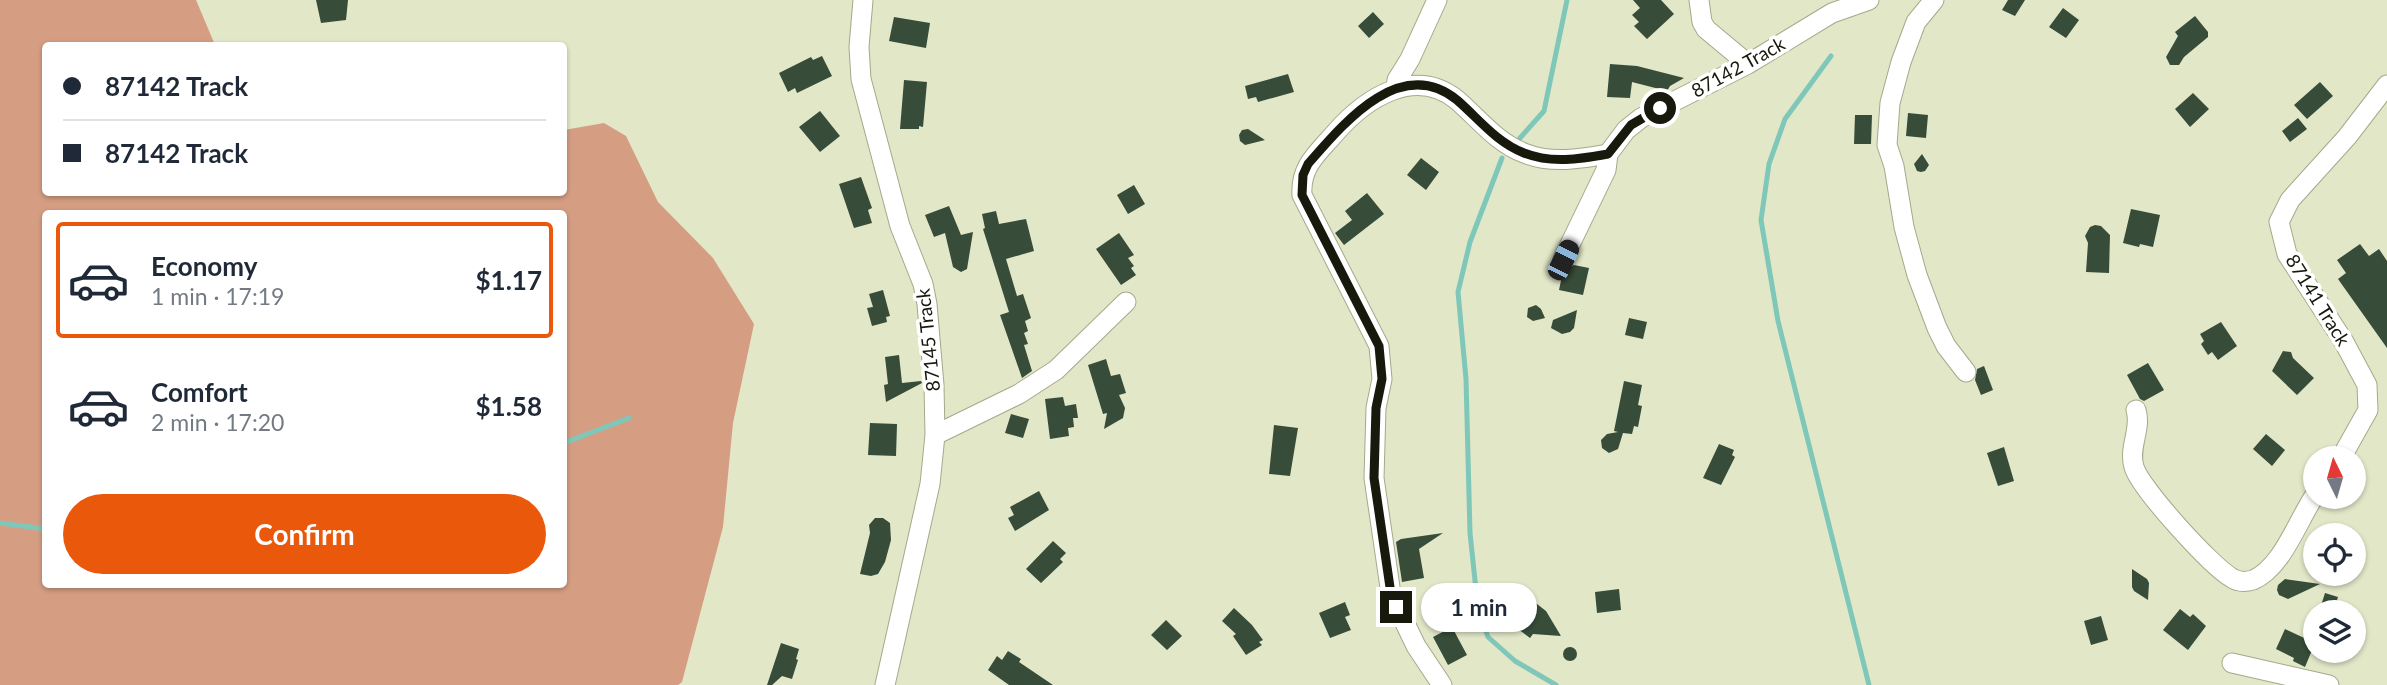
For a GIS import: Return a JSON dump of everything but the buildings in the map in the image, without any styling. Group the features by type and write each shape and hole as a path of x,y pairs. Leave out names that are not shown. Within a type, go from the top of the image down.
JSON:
{"street":[{"name":"87145 Track","path":"863,0 859,47 861,79 900,226 923,284 927,303 936,435 930,484 885,685"},
{"path":"1396,87 1437,0"},
{"path":"1699,0 1702,22 1706,29 1748,64"},
{"name":"87142 Track","path":"1608,154 1626,130 1641,118 1748,64 1832,13 1869,0"},
{"path":"1934,0 1916,22 1901,62 1891,103 1887,145 1917,275 1946,346 1966,372"},
{"path":"1443,685 1416,646 1391,594 1374,478 1376,408 1382,379 1379,346 1306,204 1301,185 1303,175 1308,164 1342,126 1396,87 1418,84 1436,88 1455,99 1503,142 1534,156 1550,160 1581,159 1608,154 1606,170 1563,260"},
{"name":"87141 Track","path":"2348,446 2368,410 2367,385 2344,342 2287,254 2279,222 2290,200 2347,136 2387,85"},
{"path":"936,435 1019,394 1056,370 1126,302"},
{"path":"2136,410 2139,423 2132,456 2138,477 2202,551 2232,579 2247,582 2263,574 2276,561 2307,509"},
{"path":"2232,663 2329,685"}],"shaded area":[{"path":"0,0 196,0 214,42 42,42 42,196 567,196 567,129 604,123 626,136 658,202 713,258 754,324 733,423 723,527 682,682 678,685 0,685"}],"waterway":[{"path":"1520,138 1544,111 1567,0"},
{"path":"1831,56 1785,119 1769,164 1761,220 1778,321 1869,685"},
{"path":"1502,158 1470,242 1458,292 1466,379 1470,533 1478,609 1488,637 1515,661 1556,685"},
{"path":"567,442 629,418"},
{"path":"0,523 42,528"}],"route":[{"path":"1396,607 1391,594 1374,478 1376,408 1382,379 1379,346 1302,195 1301,185 1308,164 1342,126 1396,87 1418,84 1436,88 1455,99 1503,142 1522,153 1550,160 1581,159 1608,154 1631,125 1660,108"}]}
